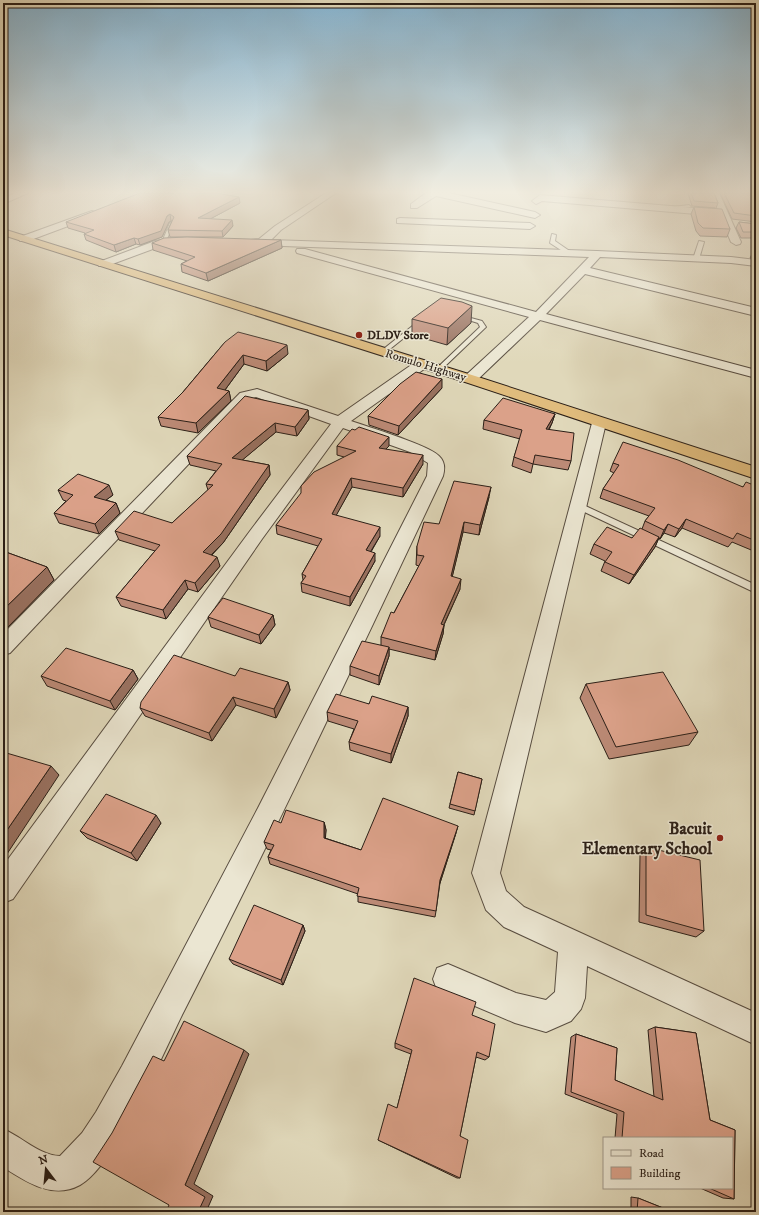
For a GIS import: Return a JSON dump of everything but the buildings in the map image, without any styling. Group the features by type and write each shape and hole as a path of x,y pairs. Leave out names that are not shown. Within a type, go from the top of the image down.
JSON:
{"highway":[{"name":"Romulo Highway","path":"60,250 470,379 756,473"}],"street":[{"path":"103,264 141,250"},
{"path":"295,250 756,374"},
{"path":"549,250 569,253 756,263"},
{"path":"470,379 538,316 597,254"},
{"path":"583,270 756,312"},
{"path":"3,889 261,529 341,422 431,367"},
{"path":"3,647 241,398 251,393 257,393 341,422 432,458 437,468 435,476 237,880 108,1123 82,1162 66,1174 48,1174 3,1146"},
{"path":"599,422 486,873 496,900 514,917 756,1028"},
{"path":"448,979 515,1008 546,1016 560,1010 570,998 573,944"}],"lane":[{"path":"564,250 569,253"},
{"path":"696,259 699,250"},
{"path":"431,367 483,327 482,324 476,320 454,313"},
{"path":"383,352 427,317"},
{"path":"579,506 756,589"}],"place":[{"name":"DLDV Store","path":"359,335"},
{"name":"Bacuit Elementary School","path":"720,838"}]}
